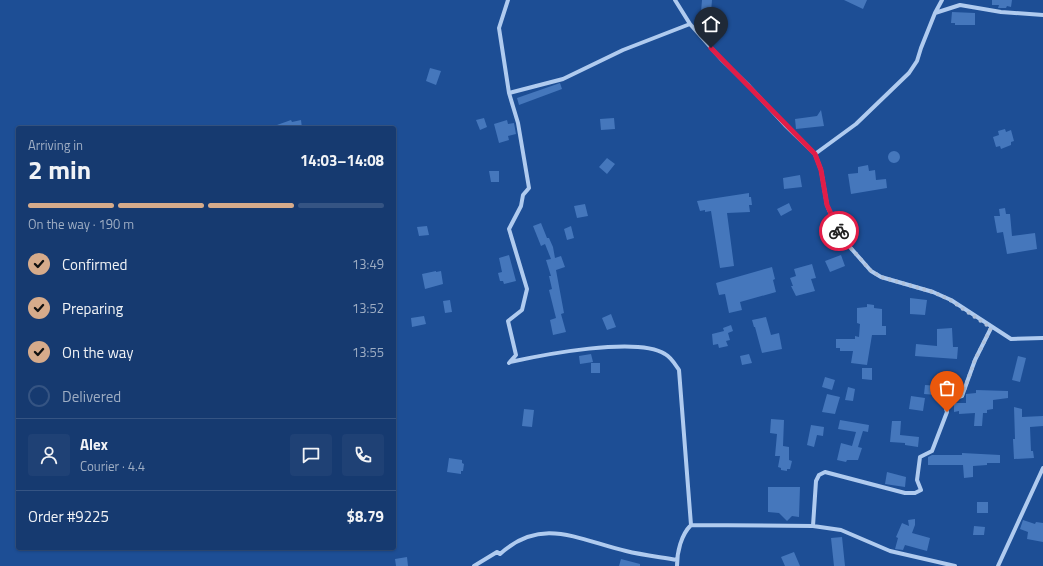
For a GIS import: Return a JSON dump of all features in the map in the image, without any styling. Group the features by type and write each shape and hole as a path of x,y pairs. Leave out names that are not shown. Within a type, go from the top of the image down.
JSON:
{"street":[{"path":"508,0 498,28 509,93 518,123 529,188 523,195 521,206 509,229 527,289 522,310 508,321 516,355 509,363 547,354 596,348 650,348 666,354 679,370 691,525"},
{"path":"675,0 690,24 721,59 815,154 821,170 827,205 832,217 849,246 871,271 881,277 933,292 950,300 991,328 1011,339 1043,338"},
{"path":"815,154 856,124 909,73 917,61 935,13 942,0"},
{"path":"935,13 960,4 1002,12 1043,15"},
{"path":"509,93 563,79 623,50 690,24"},
{"path":"813,526 816,481 819,475 825,472 905,493 915,493 921,490 917,480 920,457 932,451 947,412 944,401 962,396 975,360 991,328"},
{"path":"998,566 1043,468"},
{"path":"677,566 681,540 686,530 691,525 813,526 841,530 890,551 955,566"},
{"path":"474,566 497,552 500,554 506,547 524,538 534,534 546,533 563,534 626,552 677,560"}],"building":[{"path":"702,0 712,0 711,12 701,12"},
{"path":"844,0 867,0 863,9"},
{"path":"992,0 1012,0 1011,7 1007,6 1006,8 998,8 999,5 992,5"},
{"path":"952,12 975,13 975,25 955,25 955,23 951,23"},
{"path":"430,68 441,71 436,85 426,81"},
{"path":"560,83 562,89 519,105 517,98"},
{"path":"821,110 824,126 796,129 795,119 817,116"},
{"path":"484,118 487,127 480,130 476,120"},
{"path":"614,118 615,129 601,130 600,119"},
{"path":"291,120 292,122 301,120 302,126 277,126"},
{"path":"507,120 508,124 514,123 516,134 508,136 509,140 499,143 494,124"},
{"path":"1005,129 1006,132 1011,130 1014,141 1011,142 1011,145 1001,149 1000,146 996,147 993,137 999,135 998,131"},
{"path":"892,151 896,151 900,157 896,163 892,163 888,159 888,155"},
{"path":"607,158 615,164 607,174 599,167"},
{"path":"868,165 869,171 875,170 876,180 886,179 887,188 851,194 848,174 858,173 858,167"},
{"path":"489,171 499,171 499,182 491,182"},
{"path":"800,175 802,187 784,189 783,178"},
{"path":"749,193 752,205 749,205 750,212 727,213 734,266 720,268 711,211 700,211 697,201"},
{"path":"789,203 792,210 781,216 777,209"},
{"path":"585,204 588,216 577,218 574,206"},
{"path":"1005,208 1006,214 1010,214 1012,236 1035,233 1037,249 1007,254 1003,232 997,233 994,216 1000,216 999,209"},
{"path":"541,223 547,238 549,238 553,247 555,258 561,256 565,267 556,270 564,313 561,314 566,332 553,335 550,320 556,318 549,290 552,289 549,276 551,276 546,260 551,259 545,244 541,246 533,226"},
{"path":"427,226 429,235 419,236 417,227"},
{"path":"571,226 574,238 567,240 564,229"},
{"path":"509,255 516,281 504,284 503,281 500,281 498,273 502,272 499,258"},
{"path":"841,255 845,266 830,272 825,261"},
{"path":"812,264 816,278 811,279 815,291 796,296 791,286 793,286 790,278 796,276 794,269"},
{"path":"772,267 776,292 740,302 742,310 729,313 725,294 719,295 716,283"},
{"path":"441,271 443,284 425,289 422,274"},
{"path":"910,298 927,300 925,315 910,314"},
{"path":"450,300 452,312 445,313 443,301"},
{"path":"867,304 874,305 874,308 882,309 882,326 886,326 886,335 872,335 867,365 851,363 853,351 840,351 840,348 836,348 836,339 855,339 855,336 859,337 860,324 857,323 857,308 867,307"},
{"path":"611,314 616,327 607,330 602,318"},
{"path":"424,316 426,324 412,327 411,318"},
{"path":"766,317 771,335 779,333 782,349 762,353 752,320"},
{"path":"731,325 733,331 728,333 730,340 726,341 728,346 719,348 718,344 713,345 712,334 724,331 723,328"},
{"path":"952,328 953,347 958,347 957,359 915,356 916,344 937,346 937,329"},
{"path":"591,354 593,362 580,364 579,356"},
{"path":"749,354 752,363 742,365 740,356"},
{"path":"1018,356 1026,358 1020,382 1012,380"},
{"path":"591,363 600,363 600,373 591,373"},
{"path":"862,368 872,368 872,380 862,379"},
{"path":"825,377 835,380 832,390 822,387"},
{"path":"925,385 938,386 937,395 924,394"},
{"path":"848,387 855,389 853,401 845,400"},
{"path":"976,390 1008,391 1008,398 993,400 993,409 987,410 987,413 983,413 982,426 974,426 975,413 959,414 959,411 954,412 954,403 966,403 966,394 976,393"},
{"path":"827,394 840,397 835,414 822,412"},
{"path":"911,396 925,398 923,411 909,409"},
{"path":"1014,407 1022,409 1022,417 1043,416 1043,426 1030,427 1031,451 1033,451 1034,458 1014,459"},
{"path":"524,409 534,410 532,427 522,426"},
{"path":"771,419 784,420 783,446 789,447 789,460 792,461 790,469 787,469 787,471 781,470 781,468 778,467 780,456 775,456 777,434 770,433"},
{"path":"840,420 869,425 868,432 863,431 858,447 862,448 858,460 847,460 846,462 837,460 841,443 852,446 856,432 838,429"},
{"path":"892,421 901,421 900,435 919,437 918,447 905,445 905,443 890,442"},
{"path":"811,425 824,427 823,436 817,435 814,447 807,445"},
{"path":"962,453 1000,455 1000,463 987,463 987,465 973,466 973,477 964,478 963,465 928,465 928,457 932,455 962,455"},
{"path":"449,458 462,460 462,463 464,464 461,474 447,472"},
{"path":"887,472 906,477 905,487 885,484"},
{"path":"768,487 800,487 799,517 792,516 787,521 779,513 768,512"},
{"path":"977,502 988,502 988,513 977,513"},
{"path":"915,519 915,525 912,533 930,538 927,551 905,545 903,550 895,549 898,538 896,537 902,523 909,526 908,520"},
{"path":"1023,520 1035,524 1036,522 1043,523 1043,542 1027,539 1028,532 1020,529"},
{"path":"974,526 985,527 984,535 973,535"},
{"path":"842,537 845,566 834,566 831,538"},
{"path":"794,552 800,566 785,566 781,557"},
{"path":"407,557 408,566 396,566 395,559"},
{"path":"621,559 640,564 640,566 619,566"}],"way so far":[{"path":"839,231 849,246 871,271 881,277 933,292 950,300 991,328 975,360 962,396 944,401 947,412"}],"route":[{"path":"711,48 815,154 821,170 827,205 839,231"}]}
